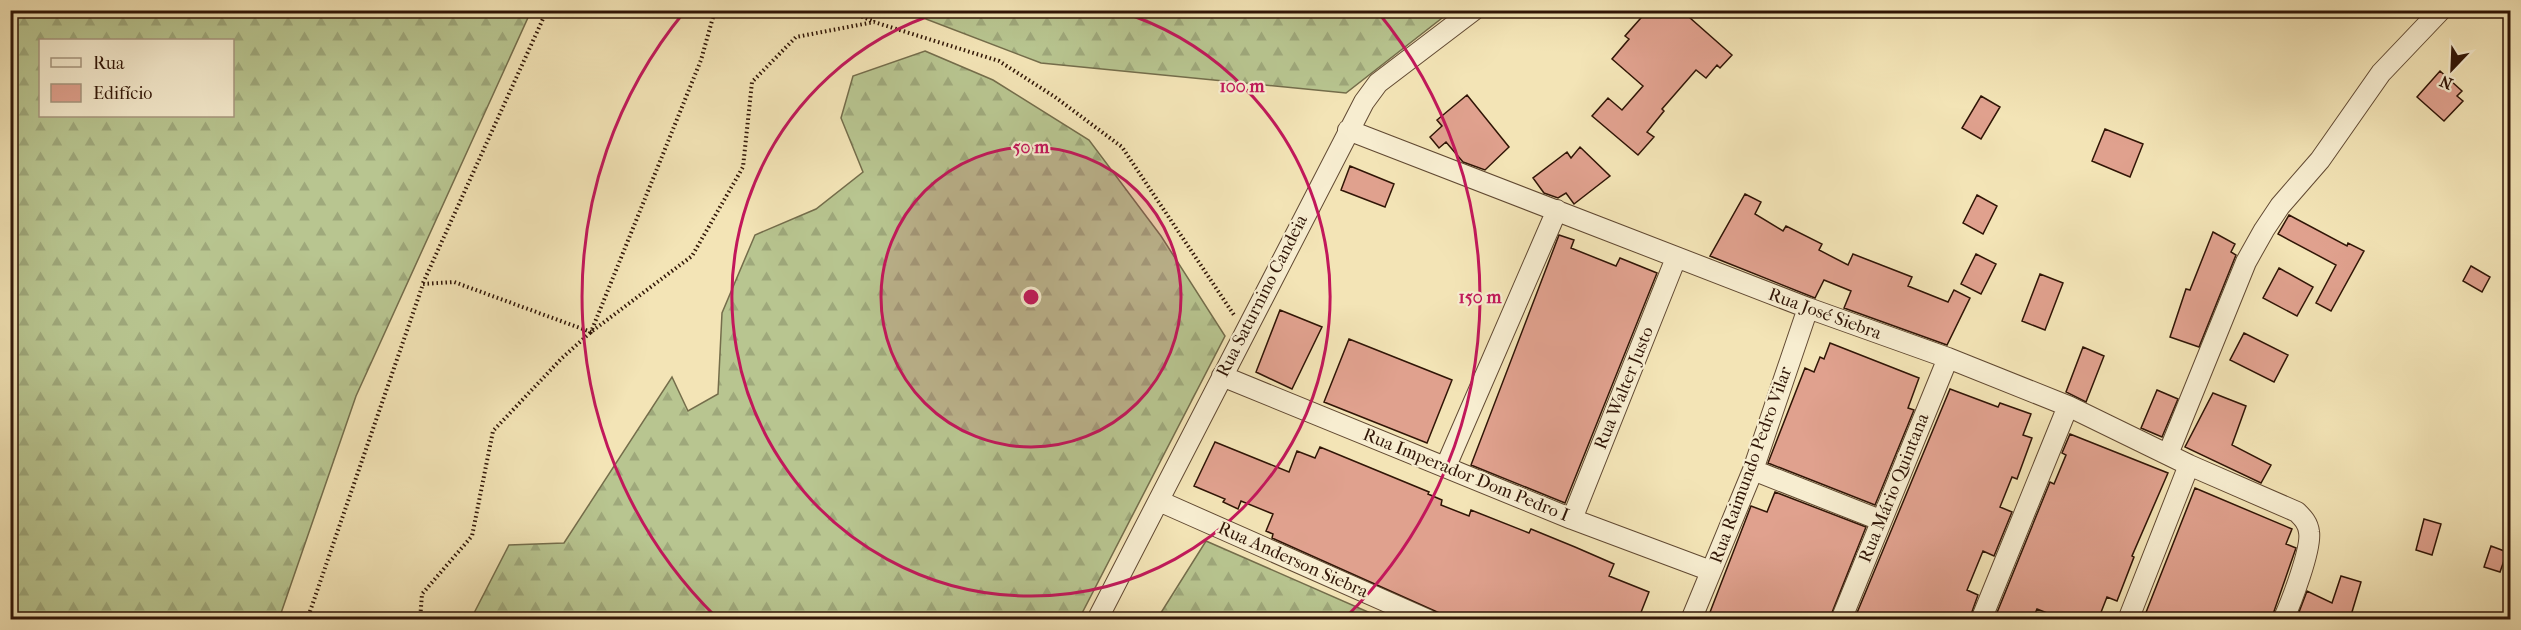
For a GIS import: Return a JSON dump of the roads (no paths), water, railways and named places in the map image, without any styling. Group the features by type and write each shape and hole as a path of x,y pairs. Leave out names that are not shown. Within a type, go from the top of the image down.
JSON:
{"street":[{"name":"Rua Saturnino Candeia","path":"1097,620 1348,130 1378,83 1474,10"},
{"path":"2168,454 2246,261 2264,230 2280,206 2320,160 2380,73 2441,10"},
{"name":"Rua José Siebra","path":"1348,130 1676,258 1948,358 2068,406 2189,465 2297,512 2305,520 2310,533 2308,548 2283,620"},
{"path":"1446,466 1557,210"},
{"name":"Rua Walter Justo","path":"1572,519 1676,258"},
{"name":"Rua Raimundo Pedro Vilar","path":"1691,620 1753,470 1808,308"},
{"name":"Rua Mário Quintana","path":"1841,620 1948,358"},
{"name":"Rua Imperador Dom Pedro I","path":"1222,376 1572,519 1712,571"},
{"path":"1981,620 2068,406"},
{"path":"2127,620 2189,465"},
{"path":"1753,470 1880,520"},
{"name":"Rua Anderson Siebra","path":"1159,501 1428,620"}]}
